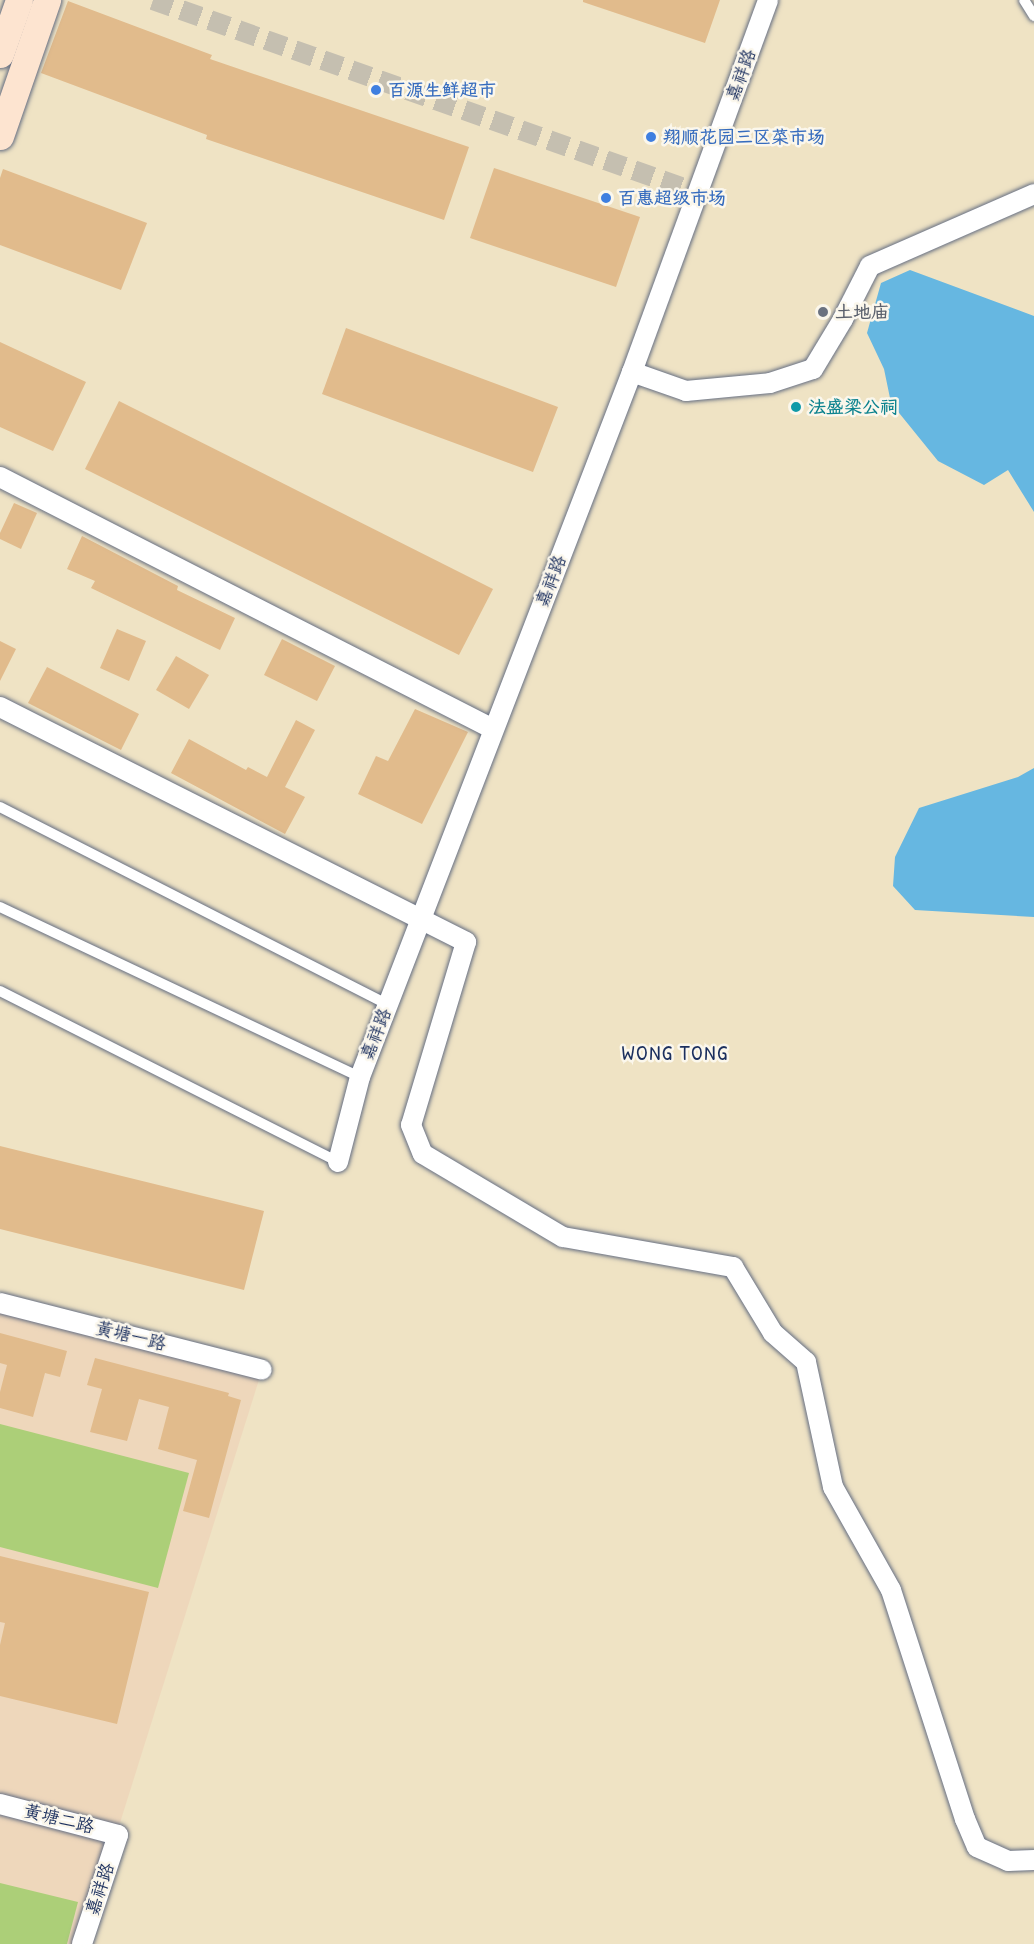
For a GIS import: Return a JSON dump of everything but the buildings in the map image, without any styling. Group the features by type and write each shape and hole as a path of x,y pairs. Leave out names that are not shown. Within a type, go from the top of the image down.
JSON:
{"main road":[{"path":"0,54 19,0"},
{"path":"0,136 47,0"}],"street":[{"name":"嘉祥路","path":"338,1162 360,1077 387,1004 632,372 768,0"},
{"path":"632,372 686,391 770,383 813,369 870,266 1034,194"},
{"path":"0,477 493,729"},
{"path":"0,707 466,942 411,1125 423,1154 563,1237 733,1268 774,1333 806,1362 833,1487 891,1590 965,1819 977,1847 1008,1861 1034,1860"},
{"name":"黄塘一路","path":"0,1303 262,1370"},
{"name":"黄塘二路","path":"0,1804 118,1835"},
{"name":"嘉祥路","path":"82,1944 118,1835"}],"lane":[{"path":"1024,0 1034,16"},
{"path":"0,807 387,1004"},
{"path":"0,907 360,1077"},
{"path":"0,991 338,1162"}],"shaded area":[{"path":"0,1303 262,1370 82,1944 0,1944"}],"green space":[{"path":"0,1424 189,1473 158,1588 0,1547"},
{"path":"0,1883 78,1902 67,1944 0,1944"}],"water":[{"path":"910,270 1034,316 1034,512 1008,470 984,485 938,461 891,403 884,369 867,333 881,283"},
{"path":"1034,768 1034,917 915,910 893,886 895,857 919,808 1018,777"}],"tunnel":[{"path":"153,0 698,193"}],"place":[{"name":"百源生鲜超市","path":"376,90"},
{"name":"翔顺花园三区菜市场","path":"651,137"},
{"name":"百惠超级市场","path":"606,198"},
{"name":"土地庙","path":"823,312"},
{"name":"法盛梁公祠","path":"796,407"}],"district":[{"name":"WONG TONG","path":"675,1053"}]}
